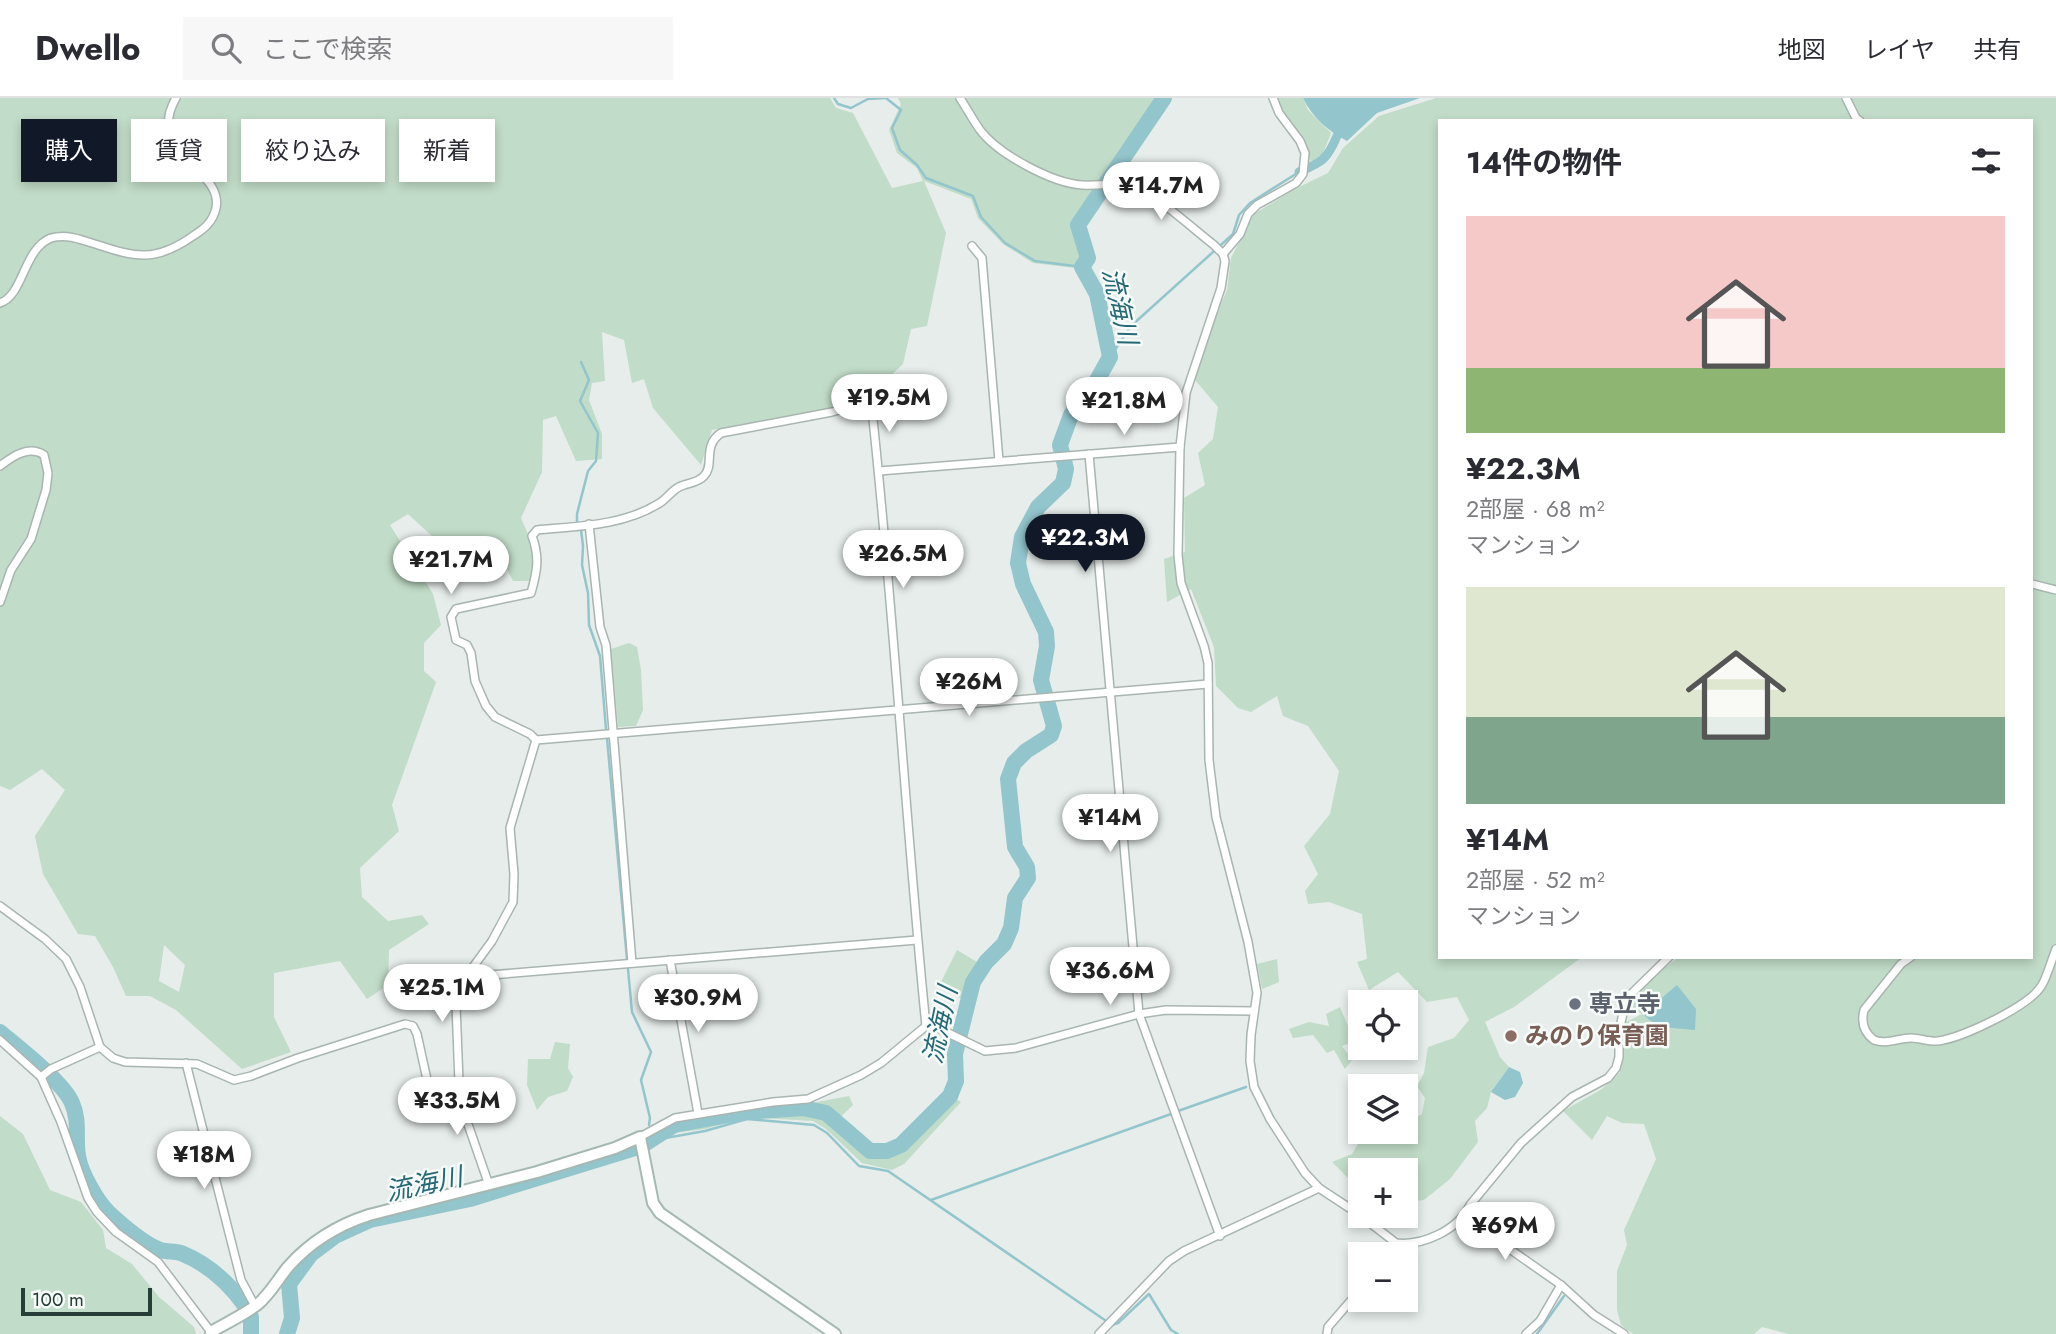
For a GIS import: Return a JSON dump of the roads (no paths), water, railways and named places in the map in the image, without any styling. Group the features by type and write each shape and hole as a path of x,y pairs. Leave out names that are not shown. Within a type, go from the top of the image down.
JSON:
{"main road":[{"path":"212,1333 255,1306 289,1266 314,1242 343,1224 580,1160 640,1137 653,1203 660,1213 835,1334"}],"street":[{"path":"0,303 11,296 30,258 47,240 54,237 76,238 137,257 148,256 181,243 205,227 214,217 217,203 212,188 172,138 167,122 168,111 176,98"},
{"path":"960,98 981,131 993,144 1011,156 1059,180 1081,185 1132,186 1147,194 1223,254 1225,261 1221,288 1186,393 1180,447 1178,555 1181,583 1208,663 1209,760 1216,817 1248,942 1257,993 1250,1061 1254,1087 1270,1119 1306,1173 1319,1188 1348,1207"},
{"path":"1223,254 1240,234 1248,215 1257,205 1296,183 1303,174 1306,162 1300,141 1279,113 1273,98"},
{"path":"1846,98 1857,119"},
{"path":"972,246 982,258 999,461"},
{"path":"926,1026 917,940 898,710 879,471 871,401 832,412 721,433 714,438 709,452 708,472 702,479 679,487 659,504 624,520 537,530 532,536 538,551 539,564 531,593 456,609 451,617 456,640 467,645 471,653 475,681 486,706 495,717 530,734 536,740 614,734 898,710 1037,698 1208,684"},
{"path":"879,471 1180,447"},
{"path":"0,466 28,450 37,450 44,455 48,473 46,490 31,539 11,570 0,602"},
{"path":"1089,454 1139,1014 1220,1236"},
{"path":"589,524 600,627 606,645 632,963"},
{"path":"2033,584 2056,590"},
{"path":"489,1185 463,1111 459,1082 457,989 492,941 513,902 514,874 510,828 536,740"},
{"path":"0,906 45,939 66,959 80,987 100,1047 114,1058 125,1062 197,1064 234,1080 405,1024 412,1026 418,1034 428,1084 433,1087 459,1082"},
{"path":"466,977 917,940"},
{"path":"1908,959 1901,964 1864,1010 1861,1019 1863,1027 1879,1042 1918,1038 1934,1041 1952,1038 1979,1027 2034,995 2056,949"},
{"path":"1417,1242 1434,1237 1464,1217 1470,1205 1521,1143 1572,1097 1608,1078 1616,1068 1619,1058 1619,1031 1625,1004 1630,995 1667,959"},
{"path":"670,960 698,1113"},
{"path":"640,1137 675,1118 808,1099 862,1075 926,1026 936,1027 985,1051 1016,1048 1139,1014 1166,1010 1254,1011"},
{"path":"0,1040 41,1077 61,1122 88,1198 97,1212 116,1231 158,1262 212,1333"},
{"path":"41,1077 51,1069 100,1047"},
{"path":"186,1063 241,1280 255,1306"},
{"path":"1099,1334 1169,1261 1184,1251 1319,1188"},
{"path":"1464,1217 1561,1285 1594,1315 1624,1334"},
{"path":"1377,1228 1395,1242"},
{"path":"1526,1334 1540,1321 1561,1285"},
{"path":"1327,1334 1328,1327 1348,1304"}],"water":[{"path":"1303,98 1420,98 1377,113 1347,141 1321,123"},
{"path":"1677,985 1696,1009 1695,1030 1660,1025 1643,1014"},
{"path":"1509,1067 1520,1072 1523,1083 1515,1097 1505,1100 1491,1092"}],"waterway":[{"path":"834,98 838,104 851,108 868,99 886,98"},
{"path":"886,98 901,110 892,128 900,150 917,165 926,178 973,196 981,217 1005,243 1035,261 1082,267"},
{"name":"流海川","path":"646,1143 674,1125 745,1112 803,1108 826,1113 870,1151 887,1151 901,1145 950,1096 956,1081 955,1054 973,982 986,962 1004,944 1011,928 1015,898 1028,878 1027,867 1015,847 1008,779 1014,763 1026,751 1051,735 1054,726 1041,680 1047,646 1046,632 1023,584 1018,563 1022,537 1038,507 1063,483 1066,469 1060,445 1071,415 1095,384 1110,357 1097,294 1082,267 1088,258 1078,225 1164,98"},
{"path":"1299,172 1323,159 1337,136"},
{"path":"1110,357 1131,326 1233,234 1239,215 1250,203 1299,172"},
{"path":"577,522 588,471 596,461 598,433 580,401 589,380 581,362"},
{"path":"581,530 589,625 600,656 606,729"},
{"path":"607,738 627,959"},
{"path":"628,969 632,1012 651,1052 641,1080 650,1118 649,1125"},
{"path":"0,1032 60,1085 72,1103 82,1170 103,1207 147,1243 160,1250 181,1253 209,1269 233,1290 246,1307"},
{"path":"1178,1111 1246,1087"},
{"path":"931,1200 1171,1114"},
{"path":"654,1140 705,1131 747,1119 814,1125 827,1133 859,1166 888,1171 1112,1325 1118,1323 1149,1294 1171,1330 1178,1334"},
{"name":"流海川","path":"287,1334 292,1318 289,1284 311,1254 335,1236 370,1220 470,1199 638,1147"},
{"path":"1537,1334 1564,1296"},
{"path":"251,1317 251,1334"}],"place":[{"name":"専立寺","path":"1575,1004"},
{"name":"みのり保育園","path":"1511,1036"}]}
